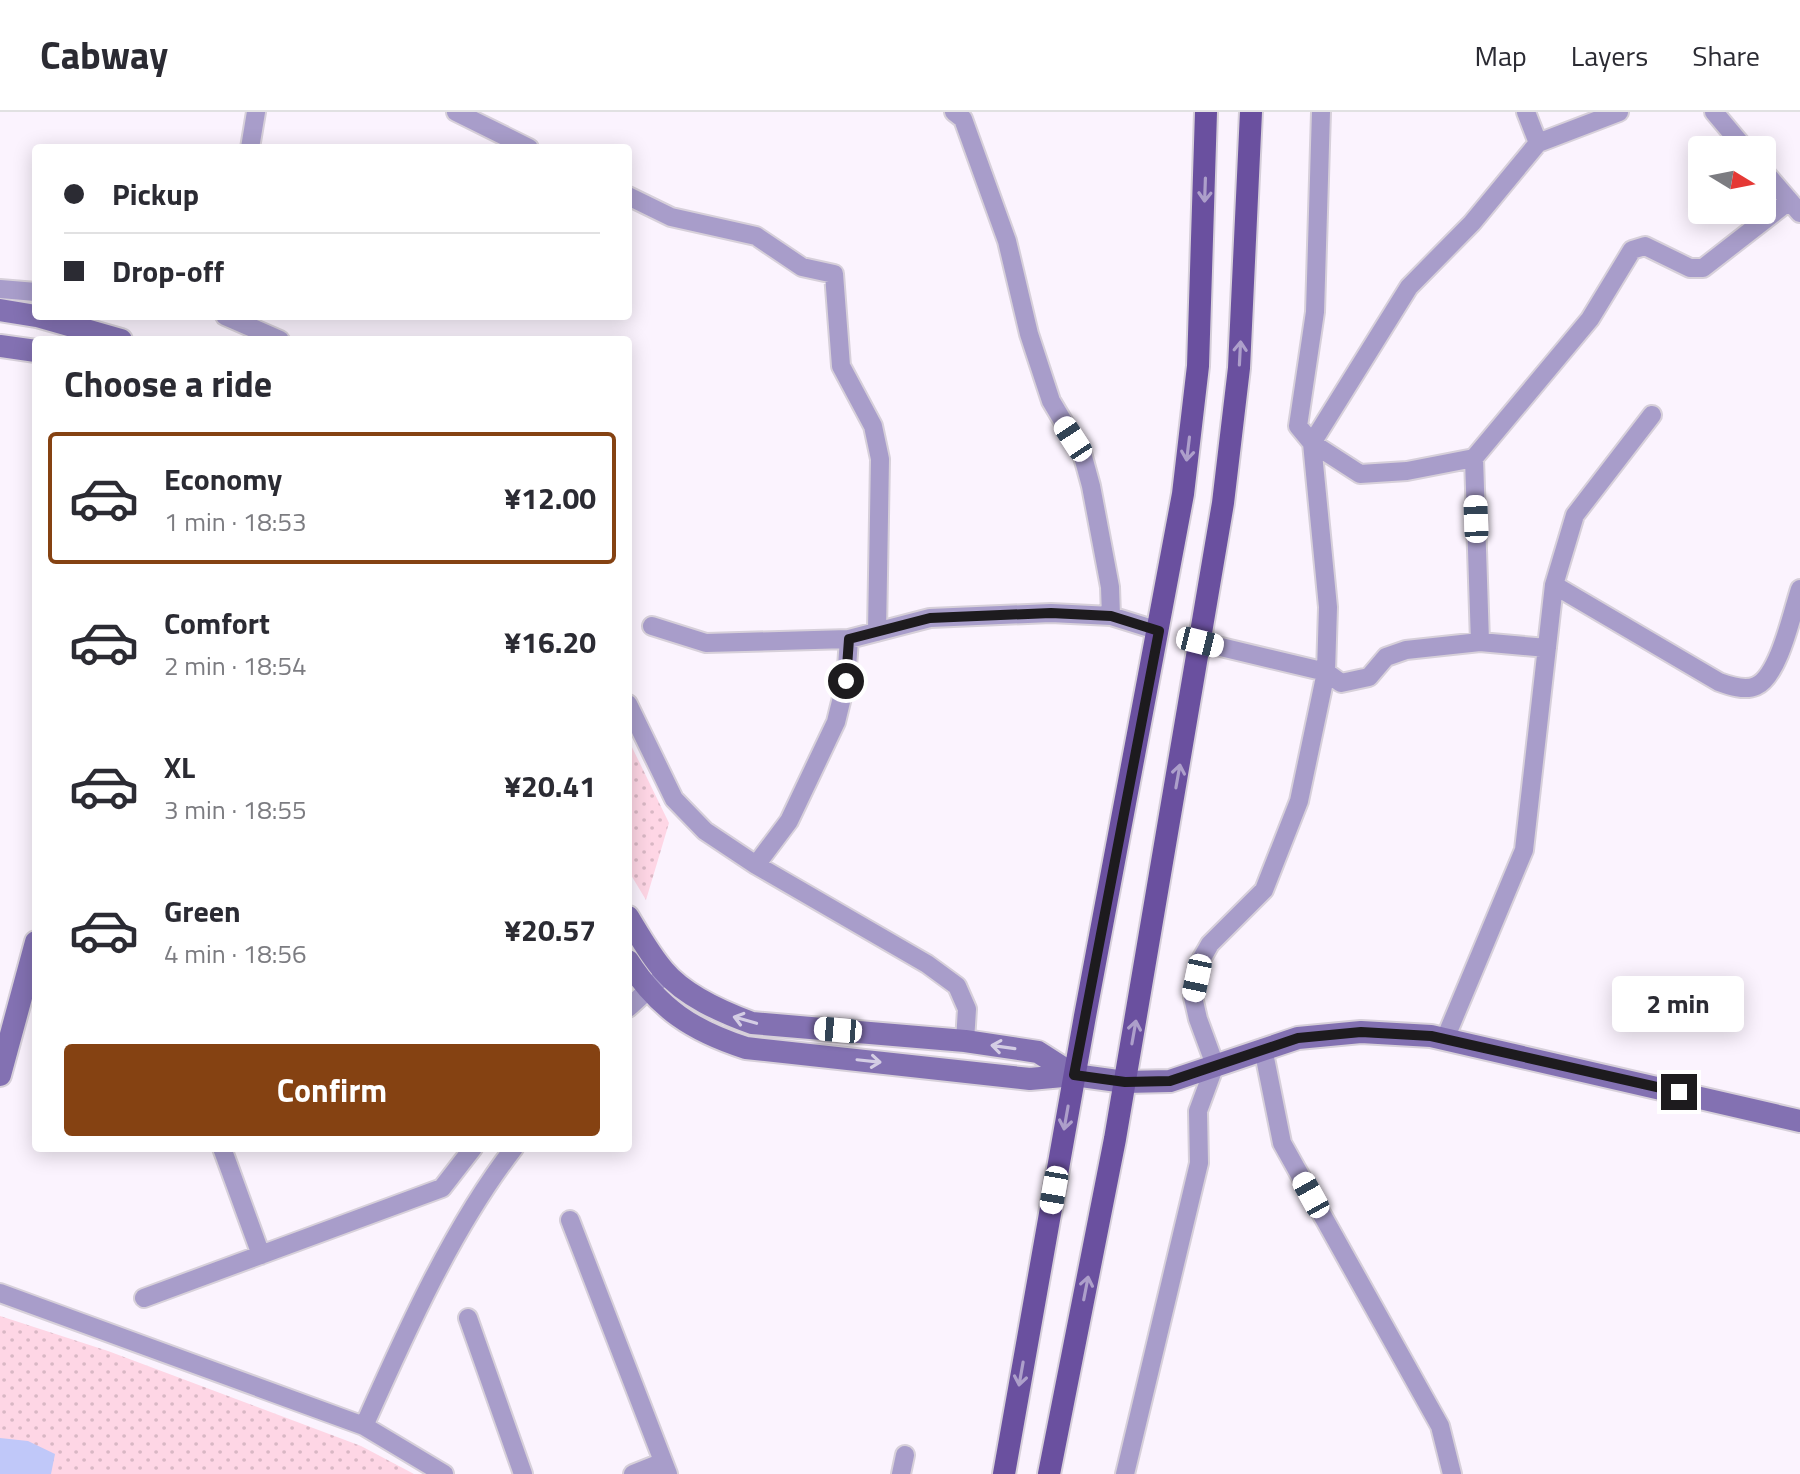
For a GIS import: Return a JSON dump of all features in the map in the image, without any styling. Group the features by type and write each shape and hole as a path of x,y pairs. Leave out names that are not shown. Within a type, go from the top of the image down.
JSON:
{"main road":[{"path":"1004,1474 1074,1075 1183,494 1198,366 1206,112"},
{"path":"1049,1474 1125,1082 1223,503 1239,368 1251,112"},
{"path":"0,310 32,315"},
{"path":"50,320 107,336"},
{"path":"0,346 32,350"},
{"path":"632,923 666,974 699,998 729,1015 752,1023 965,1041 1038,1052 1074,1075"},
{"path":"0,1075 32,957"},
{"path":"632,967 647,990 686,1023 718,1039 746,1048 1030,1079 1074,1075 1125,1082 1170,1081 1298,1038 1361,1032 1445,1039 1800,1121"}],"street":[{"path":"251,144 256,112"},
{"path":"456,112 521,144"},
{"path":"954,112 963,119 1007,241 1029,334 1051,401 1082,453 1107,572 1111,616"},
{"path":"1321,112 1315,312 1298,426 1312,443 1360,474 1407,471 1474,458 1590,319 1632,250 1645,246 1690,268 1703,268 1795,207 1776,185"},
{"path":"1526,112 1538,143"},
{"path":"1125,1474 1199,1163 1198,1111 1215,1065 1193,997 1202,958 1210,944 1264,890 1299,801 1326,672 1328,607 1312,443 1409,287 1472,223 1538,143 1619,112"},
{"path":"1714,112 1734,136"},
{"path":"632,198 671,217 756,236 802,267 834,274 841,366 873,426 880,459 877,632"},
{"path":"0,289 32,292"},
{"path":"234,320 271,336"},
{"path":"1445,1039 1524,850 1554,585 1575,515 1652,415"},
{"path":"1474,458 1480,642"},
{"path":"1554,585 1719,682 1738,688 1755,688 1769,677 1800,589"},
{"path":"652,626 706,643 849,639 930,618 1051,613 1111,616 1159,631"},
{"path":"756,865 789,821 836,722 846,681 849,639"},
{"path":"1200,642 1326,672 1341,683 1369,677 1386,657 1406,650 1480,642 1547,648"},
{"path":"632,712 674,799 705,831 756,865 927,964 957,986 967,1009 965,1041"},
{"path":"632,1004 666,974"},
{"path":"1263,1048 1282,1143 1440,1426 1452,1474"},
{"path":"223,1152 261,1255"},
{"path":"144,1298 442,1188 470,1152"},
{"path":"364,1426 413,1319 487,1182 511,1152"},
{"path":"570,1220 666,1468 633,1474"},
{"path":"0,1293 364,1426 444,1474"},
{"path":"468,1318 523,1474"},
{"path":"901,1474 905,1455"}],"shaded area":[{"path":"632,747 669,823 646,900 632,877"},
{"path":"0,1316 108,1351 361,1446 414,1474 0,1474"}],"water":[{"path":"0,1438 28,1441 55,1454 51,1474 0,1474"}],"route":[{"path":"846,681 849,639 930,618 1051,613 1111,616 1159,631 1074,1075 1125,1082 1170,1081 1298,1038 1361,1032 1431,1036 1679,1092"}]}
